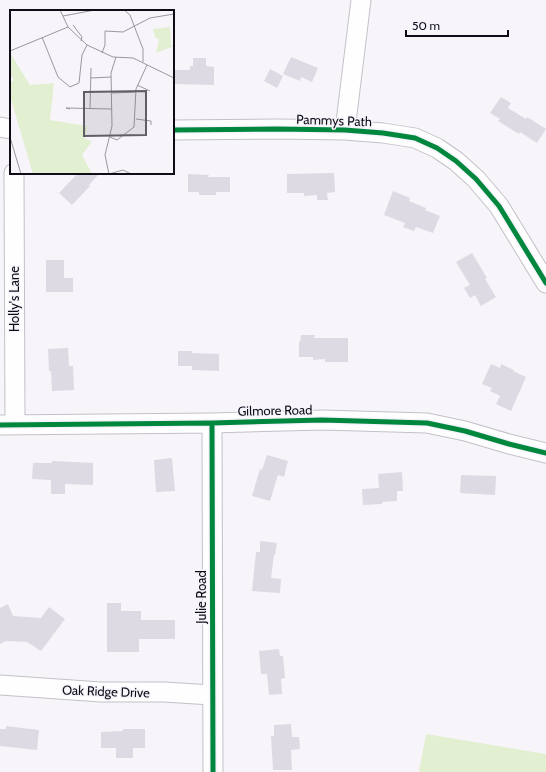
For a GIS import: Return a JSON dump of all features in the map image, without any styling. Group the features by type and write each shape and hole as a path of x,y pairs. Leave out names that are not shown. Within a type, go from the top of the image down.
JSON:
{"street":[{"path":"345,130 360,0"},
{"path":"0,127 10,129"},
{"name":"Pammys Path","path":"174,130 345,130 384,133 415,138 437,148 456,161 476,179 499,206 546,283"},
{"name":"Holly's Lane","path":"8,424 14,174"},
{"name":"Gilmore Road","path":"8,424 212,423 322,420 427,423 465,431 546,453"},
{"name":"Julie Road","path":"212,423 213,772"},
{"name":"Oak Ridge Drive","path":"0,685 101,692 164,692 212,695"}],"green space":[{"path":"426,734 546,754 546,772 419,772"}],"building":[{"path":"291,57 318,68 312,82 301,77 300,81 283,74"},
{"path":"193,58 206,58 206,66 214,67 214,85 174,84 174,70 190,70 190,66 193,66"},
{"path":"270,69 283,76 277,88 264,81"},
{"path":"501,97 511,103 508,108 526,119 527,117 546,129 537,143 520,132 519,134 498,121 500,119 490,113"},
{"path":"334,173 335,192 327,193 328,200 317,200 317,195 304,196 304,193 287,193 287,174"},
{"path":"77,174 99,174 72,205 59,193"},
{"path":"188,174 209,175 208,177 230,177 230,192 216,192 216,195 199,195 199,192 188,192"},
{"path":"393,191 410,198 409,201 440,216 433,233 416,227 414,231 403,227 405,223 384,215"},
{"path":"472,253 496,297 481,306 475,295 470,298 464,288 470,285 456,262"},
{"path":"46,260 64,260 64,278 73,278 73,292 46,292"},
{"path":"301,335 315,335 314,338 348,338 348,362 325,362 325,359 313,360 313,357 299,357 299,342"},
{"path":"68,348 69,366 73,366 74,390 52,391 48,349"},
{"path":"178,351 219,354 219,371 192,370 192,366 178,366"},
{"path":"491,364 500,368 501,364 526,377 511,411 496,404 500,396 490,391 492,388 482,384"},
{"path":"267,455 288,461 284,477 278,475 270,501 252,496 260,469 262,470"},
{"path":"172,458 175,491 156,492 154,460"},
{"path":"52,461 93,463 93,485 65,484 65,494 51,494 51,480 32,479 33,463 52,463"},
{"path":"402,472 403,491 397,491 397,501 382,502 382,504 363,505 362,489 379,488 378,474"},
{"path":"461,475 496,476 495,495 460,493"},
{"path":"260,541 277,543 271,578 281,579 280,593 252,591 256,552 260,552"},
{"path":"107,603 121,603 121,611 141,611 141,620 175,620 175,639 139,639 139,652 107,652"},
{"path":"8,604 13,616 41,618 49,607 65,619 41,651 27,642 6,641 0,644 0,608"},
{"path":"279,649 280,656 283,656 285,678 281,679 282,694 269,695 267,674 261,674 259,651"},
{"path":"291,724 292,737 299,737 300,749 291,750 292,770 273,770 271,736 274,736 274,725"},
{"path":"6,726 39,730 37,750 0,746 0,729 6,729"},
{"path":"123,729 145,729 145,748 133,748 133,758 116,758 116,748 101,748 101,732 123,731"}],"cycle path":[{"path":"174,130 345,130 383,133 415,138 437,148 456,161 476,179 499,206 546,283"},
{"path":"0,425 212,423 322,420 427,423 465,431 546,453"},
{"path":"212,423 213,772"}]}
